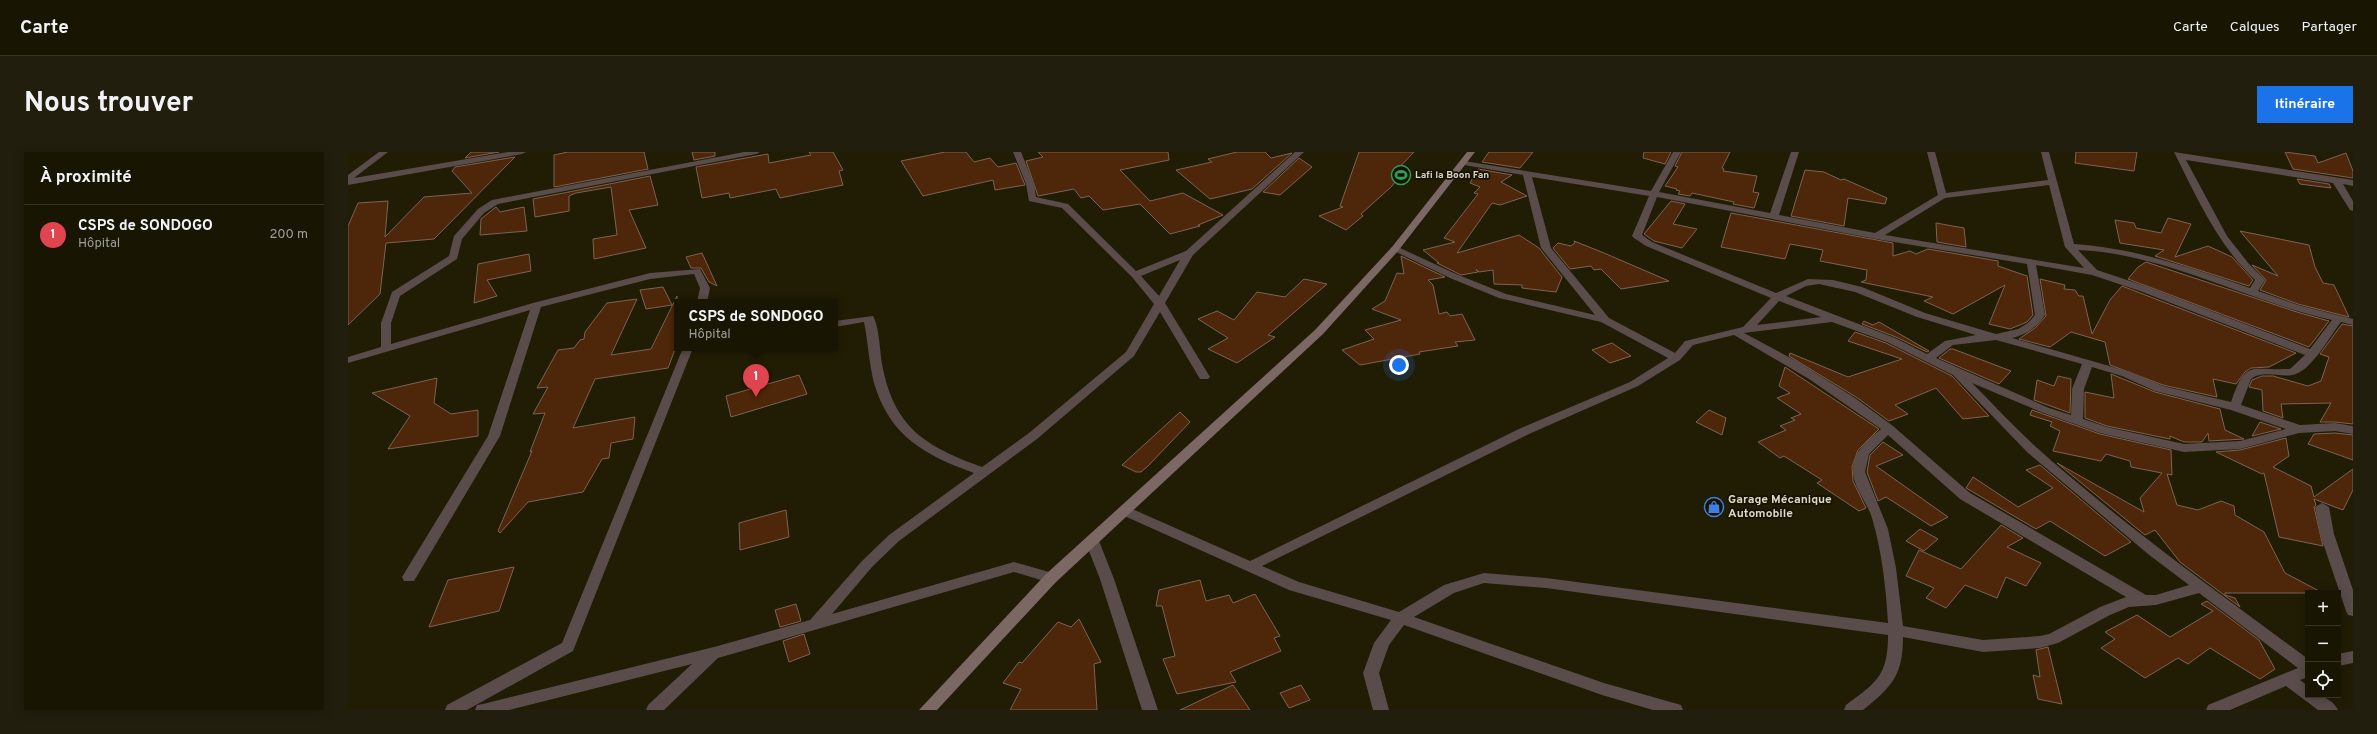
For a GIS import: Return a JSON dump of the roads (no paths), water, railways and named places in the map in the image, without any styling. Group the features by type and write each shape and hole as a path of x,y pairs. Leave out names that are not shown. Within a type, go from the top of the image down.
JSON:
{"street":[{"path":"348,181 384,152"},
{"path":"348,181 522,152"},
{"path":"386,348 386,323 396,294 454,257 457,238 481,211 495,202 756,152"},
{"path":"1017,152 1030,184 1032,199 1064,206 1135,275 1160,304 1204,377"},
{"path":"814,625 867,564 894,538 1033,436 1130,354 1188,253 1300,152"},
{"path":"927,710 1052,578 1092,541 1094,536 1125,511 1319,332 1395,249 1464,164 1471,152"},
{"path":"1677,152 1654,194 1637,236 1639,238 1777,297 1793,301 1833,319 1892,340 1954,371 2045,410 2104,430 2184,448 2240,445 2299,429 2335,427 2353,430"},
{"path":"1774,216 1795,152"},
{"path":"1931,152 1943,196"},
{"path":"2045,152 2070,247 2094,272"},
{"path":"2180,154 2353,183"},
{"path":"2180,154 2222,239 2244,266 2260,280 2252,293"},
{"path":"1464,164 1654,194 1876,236 2094,272 2144,289 2311,353"},
{"path":"1527,174 1546,248 1605,320"},
{"path":"2336,180 2353,208"},
{"path":"1876,236 1943,196 2052,182"},
{"path":"2070,247 2120,252 2252,293 2302,311 2353,322"},
{"path":"1395,249 1503,296 1605,320 1676,358"},
{"path":"1135,275 1188,253"},
{"path":"1929,358 1950,343 2022,332 2034,326 2040,315 2031,262"},
{"path":"348,360 537,305 650,276 697,271 705,288 703,299"},
{"path":"1741,331 1777,297 1816,280 1836,282 1855,286 1906,310 1962,328 1998,336 2088,362 2126,374 2158,389 2235,407 2299,429"},
{"path":"409,577 494,436 537,305"},
{"path":"838,323 869,318 880,383 897,422 909,434 942,457 983,472"},
{"path":"1251,566 1525,430 1634,384 1676,358 1689,343 1741,331 1833,319"},
{"path":"2235,407 2245,376 2250,372 2260,370 2288,373 2306,361 2338,319"},
{"path":"1741,331 1818,378 1888,429 1948,483 1965,496 2144,601"},
{"path":"453,710 568,647 687,351"},
{"path":"2076,421 2078,389 2088,362"},
{"path":"1954,371 2031,449 2153,551 2305,667"},
{"path":"1852,710 1878,687 1893,666 1897,631 1882,529 1860,477 1859,467 1861,457 1868,446 1888,429"},
{"path":"2322,507 2327,534 2353,611"},
{"path":"1125,511 1294,586 1400,618 1602,689 1675,710"},
{"path":"1092,541 1107,579 1150,710"},
{"path":"483,710 714,653 1014,567 1052,578"},
{"path":"1381,710 1371,673 1382,643 1400,618 1449,589 1484,578 1546,583 1897,631 1983,646 2040,642 2063,634 2105,611 2126,602 2156,600 2201,587"},
{"path":"654,710 714,653"},
{"path":"2341,659 2353,657"},
{"path":"2214,710 2305,670"},
{"path":"2287,679 2305,691"},
{"path":"2314,698 2330,710"}],"place":[{"name":"Lafi la Boon Fan","path":"1401,175"},
{"name":"CSPS de SONDOGO","path":"756,397"},
{"name":"Garage Mécanique Automobile","path":"1714,507"}]}
